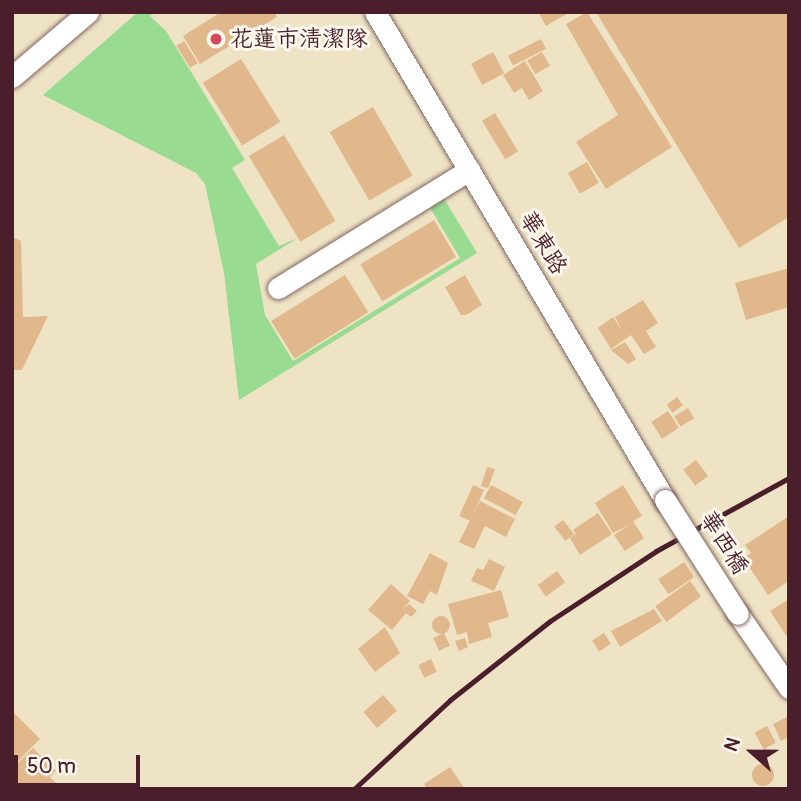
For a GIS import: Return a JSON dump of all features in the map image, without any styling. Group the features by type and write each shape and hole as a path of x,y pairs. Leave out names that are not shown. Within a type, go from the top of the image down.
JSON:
{"street":[{"path":"12,77 88,12"},
{"name":"華東路","path":"375,12 666,500"},
{"path":"278,288 469,170"},
{"name":"華西橋","path":"666,500 738,614 789,688"}],"green space":[{"path":"138,12 155,12 150,16 166,31 245,160 232,168 279,246 298,238 256,264 265,315 293,361 460,258 429,206 443,197 477,253 239,400 224,273 205,184 196,173 43,95"}],"building":[{"name":"花蓮市清潔隊","path":"221,12 274,12 277,17 200,64 183,36"},
{"path":"538,12 570,12 546,26"},
{"path":"587,12 672,147 606,189 576,142 618,115 566,24"},
{"path":"596,12 789,12 789,217 739,248"},
{"path":"541,39 546,49 513,66 508,56"},
{"path":"184,41 198,63 190,68 176,46"},
{"path":"493,52 504,73 482,85 471,64"},
{"path":"542,52 550,66 535,74 527,60"},
{"path":"241,59 280,122 242,146 203,83"},
{"path":"525,61 543,91 529,100 522,88 514,93 503,75"},
{"path":"373,107 412,175 369,200 330,132"},
{"path":"495,113 518,152 505,159 482,121"},
{"path":"284,135 336,221 300,242 249,156"},
{"path":"587,162 599,183 580,194 568,173"},
{"path":"434,220 456,257 382,301 360,264"},
{"path":"12,237 21,241 23,317 48,316 22,370 12,370"},
{"path":"789,268 789,307 746,320 735,283"},
{"path":"345,275 368,312 295,358 271,321"},
{"path":"465,275 482,305 466,315 461,315 445,287"},
{"path":"643,300 658,323 646,331 656,347 644,354 631,335 611,349 598,328 613,317 623,332 615,317"},
{"path":"625,342 636,359 628,364 611,350"},
{"path":"677,397 683,405 673,413 667,405"},
{"path":"688,408 694,418 680,427 674,416"},
{"path":"668,411 679,428 662,439 651,422"},
{"path":"696,460 708,476 695,486 683,470"},
{"path":"487,467 495,469 488,488 481,486"},
{"path":"473,485 484,490 470,521 459,516"},
{"path":"491,485 523,502 516,515 484,498"},
{"path":"623,485 642,516 633,521 644,538 625,551 614,535 629,525 613,533 595,503"},
{"path":"480,501 515,519 506,537 485,526 474,549 459,542"},
{"path":"598,513 612,534 580,555 570,538 576,534 573,530"},
{"path":"789,516 789,581 768,595 743,558 751,553 745,545"},
{"path":"563,520 574,534 565,541 554,527"},
{"path":"430,553 448,563 437,595 430,591 423,604 407,596"},
{"path":"489,559 505,567 494,591 471,581 477,568 483,570"},
{"path":"684,562 694,577 668,594 658,579"},
{"path":"557,571 565,582 546,596 538,585"},
{"path":"690,581 701,596 666,622 655,606"},
{"path":"391,584 410,601 402,610 409,604 417,611 411,617 406,613 392,630 368,610"},
{"path":"501,590 509,617 488,623 492,637 469,644 467,632 457,635 448,604"},
{"path":"789,599 789,640 770,611"},
{"path":"654,609 662,621 620,647 611,631"},
{"path":"441,616 448,618 448,632 441,634 434,632 432,625 434,618"},
{"path":"385,627 400,653 375,672 358,649"},
{"path":"444,633 450,646 439,651 433,638"},
{"path":"604,633 611,644 599,651 592,640"},
{"path":"465,638 468,647 459,651 455,641"},
{"path":"431,659 437,672 424,678 418,665"},
{"path":"383,695 397,711 377,728 363,712"},
{"path":"12,711 40,739 17,762 12,757"},
{"path":"787,717 789,737 781,741 773,724"},
{"path":"767,726 776,743 764,749 755,733"},
{"path":"33,748 56,771 50,777 62,789 25,789 12,776 12,769"},
{"path":"763,764 771,767 774,775 771,783 763,786 755,783 752,775 755,767"},
{"path":"450,767 465,789 427,789 424,784"}],"railway":[{"path":"354,789 450,700 550,621 656,551 789,478"}],"place":[{"name":"花蓮市清潔隊","path":"216,39"}]}
